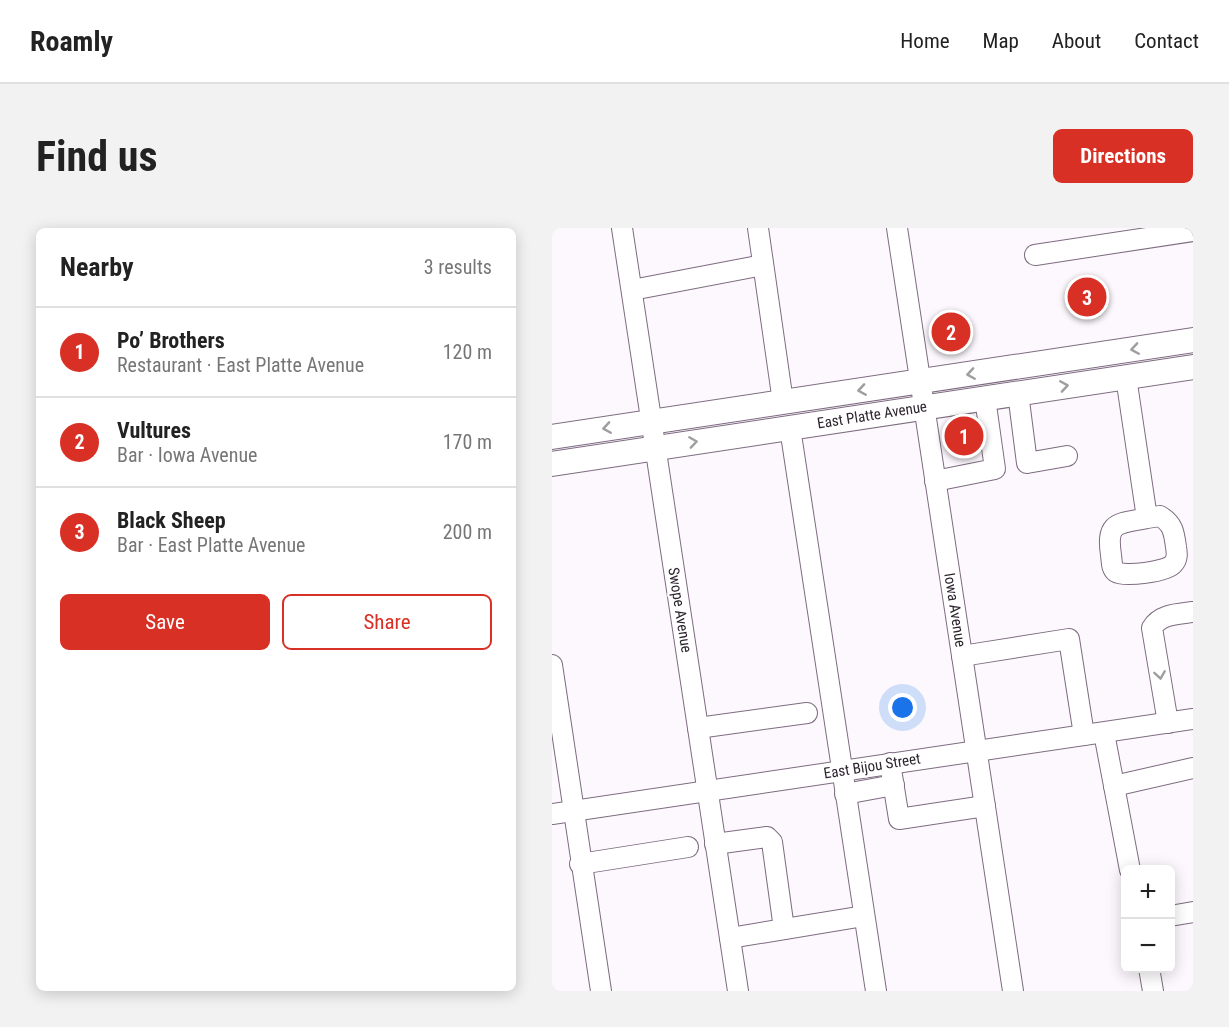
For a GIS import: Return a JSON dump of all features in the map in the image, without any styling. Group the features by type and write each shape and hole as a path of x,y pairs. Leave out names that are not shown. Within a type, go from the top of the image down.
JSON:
{"main road":[{"name":"East Platte Avenue","path":"552,437 1193,340"},
{"name":"East Platte Avenue","path":"552,464 1193,366"}],"street":[{"name":"Swope Avenue","path":"622,228 738,991"},
{"path":"758,228 783,402"},
{"name":"Iowa Avenue","path":"897,228 1013,991"},
{"path":"1035,255 1193,231"},
{"path":"632,290 763,265"},
{"path":"1126,377 1146,518"},
{"path":"1018,393 1027,463 1067,456"},
{"path":"935,481 995,469 986,398"},
{"path":"790,428 876,991"},
{"path":"1168,723 1152,628 1156,620 1193,612"},
{"path":"962,656 1069,639 1083,735"},
{"path":"552,665 572,811 601,991"},
{"path":"698,728 807,713"},
{"name":"East Bijou Street","path":"552,814 1193,719"},
{"path":"1104,733 1129,865"},
{"path":"890,764 899,819 985,806"},
{"path":"1114,786 1193,768"},
{"path":"845,794 894,785"},
{"path":"715,844 767,837 772,842 784,929"},
{"path":"580,864 688,847"},
{"path":"1175,915 1193,912"},
{"path":"730,938 864,916"},
{"path":"1150,973 1153,991"}],"place":[{"name":"Black Sheep","path":"1087,297"},
{"name":"Vultures","path":"951,332"},
{"name":"Po’ Brothers","path":"964,436"}]}
